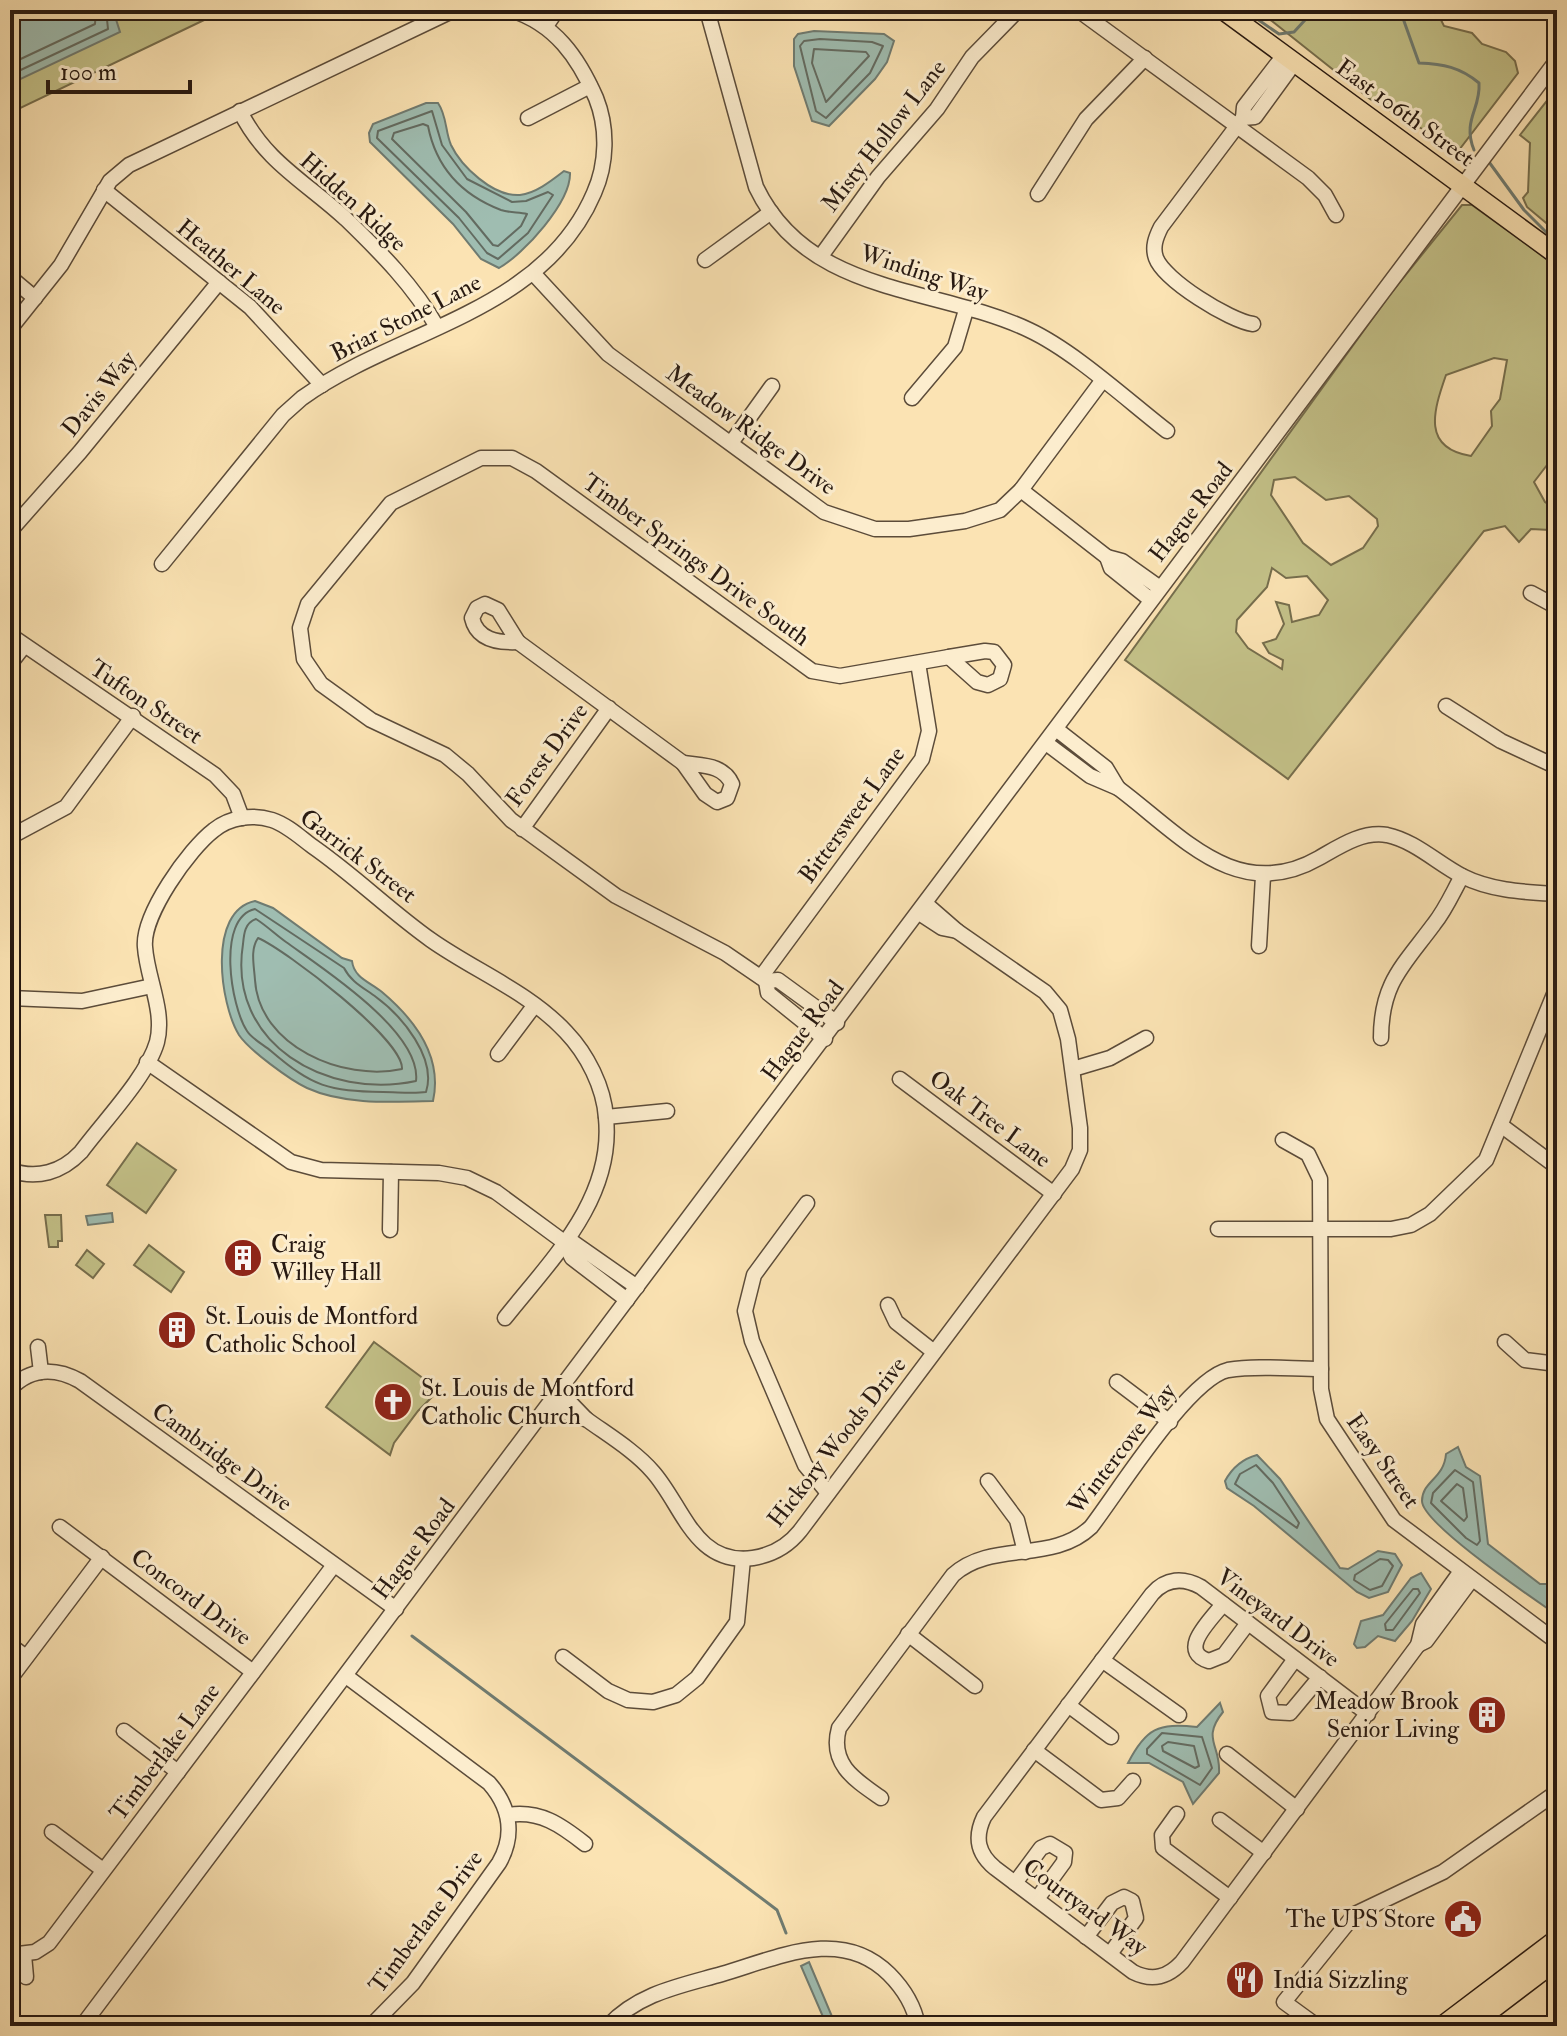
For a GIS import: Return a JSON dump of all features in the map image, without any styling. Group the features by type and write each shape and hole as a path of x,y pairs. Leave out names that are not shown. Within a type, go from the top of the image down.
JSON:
{"main road":[{"name":"East 106th Street","path":"1223,10 1557,255"},
{"path":"1442,2026 1557,1939"},
{"path":"1470,2026 1557,1960"}],"street":[{"path":"10,329 61,265 115,175 140,158 454,10"},
{"path":"511,10 546,26 557,10"},
{"name":"Winding Way","path":"707,10 753,177 771,212 791,235 863,280 1032,331 1167,431"},
{"name":"Misty Hollow Lane","path":"821,256 878,177 931,116 972,57 1018,10"},
{"path":"1078,10 1240,122 1320,188 1336,215"},
{"name":"Briar Stone Lane","path":"162,564 283,415 322,385 504,293 533,273 576,225 599,181 604,139 599,106 590,86 565,44 546,26"},
{"path":"1038,194 1086,119 1145,58"},
{"path":"1253,324 1228,317 1169,274 1159,263 1154,249 1161,227 1240,122 1244,107 1290,58"},
{"name":"Hague Road","path":"82,2026 1557,60"},
{"path":"528,118 590,86"},
{"name":"Hidden Ridge","path":"240,111 265,152 356,229 413,289 437,327"},
{"name":"Heather Lane","path":"104,190 257,313 322,385"},
{"path":"705,260 771,212"},
{"name":"Meadow Ridge Drive","path":"533,273 597,344 824,512 875,529 909,529 981,518 1005,506 1021,490 1102,381"},
{"path":"10,277 35,298"},
{"name":"Davis Way","path":"10,531 80,452 219,282"},
{"path":"912,398 955,347 966,310"},
{"path":"731,443 772,386"},
{"name":"Timber Springs Drive South","path":"522,829 445,755 371,720 321,684 304,659 300,637 305,611 314,596 378,516 399,497 471,461 497,456 526,464 812,671 840,676 949,657"},
{"path":"1021,490 1107,557 1122,561 1156,594"},
{"path":"1531,593 1557,607"},
{"name":"Tufton Street","path":"10,635 133,716 223,782 235,798 242,818"},
{"name":"Forest Drive","path":"518,642 683,763"},
{"path":"10,664 24,646"},
{"name":"Bittersweet Lane","path":"764,979 922,759 929,731 918,663"},
{"path":"1446,706 1501,741 1557,767"},
{"name":"Forest Drive","path":"522,829 609,708"},
{"path":"10,837 66,807 133,716"},
{"path":"1056,729 1106,768 1118,788"},
{"path":"1046,743 1090,776 1118,788 1213,859 1243,873 1263,876 1298,869 1356,838 1372,834 1404,841 1462,876 1500,889 1557,894"},
{"path":"10,1170 48,1173 72,1162 147,1062 159,1032 145,948 151,914 208,835 242,818"},
{"name":"Garrick Street","path":"242,818 261,818 286,827 343,868 429,939 534,1006 561,1027 580,1049 593,1072 606,1117 606,1153 598,1186 564,1242 505,1318"},
{"path":"522,829 624,902 725,953 764,979 778,980 837,1023"},
{"path":"1259,946 1263,876"},
{"path":"1381,1038 1383,1004 1392,978 1436,922 1462,876"},
{"name":"Hickory Woods Drive","path":"743,1559 770,1554 784,1546 828,1493 1076,1163 1081,1144 1073,1069 1066,1025 1056,1003 985,947 957,931 942,928 923,908"},
{"path":"764,979 768,993 825,1039"},
{"path":"10,998 82,1001 152,986"},
{"path":"1218,1229 1391,1229 1421,1220 1483,1164 1554,1003 1557,987"},
{"path":"498,1054 534,1006"},
{"path":"1073,1069 1110,1058 1146,1038"},
{"path":"147,1062 291,1162 321,1170 447,1174 473,1180 564,1242 574,1243 637,1287"},
{"name":"Oak Tree Lane","path":"900,1079 1054,1194"},
{"path":"606,1117 667,1111"},
{"path":"1502,1126 1557,1167"},
{"name":"Easy Street","path":"1283,1140 1300,1147 1318,1170 1322,1403 1327,1419 1384,1508 1404,1529 1557,1642"},
{"path":"390,1230 391,1172"},
{"path":"807,1203 754,1275 745,1311 749,1334 805,1465 828,1493"},
{"path":"564,1242 572,1258 627,1300"},
{"path":"888,1305 896,1322 934,1352"},
{"path":"1505,1342 1525,1360 1557,1364"},
{"path":"12,1387 41,1372 38,1347"},
{"name":"Wintercove Way","path":"881,1798 842,1766 837,1736 843,1720 945,1585 965,1565 1060,1547 1083,1534 1197,1388 1217,1374 1239,1369 1321,1369"},
{"name":"Cambridge Drive","path":"41,1372 63,1373 80,1381 396,1609"},
{"path":"1117,1382 1170,1422"},
{"path":"556,1397 574,1417 586,1419 646,1464 685,1524 706,1546 743,1559 741,1603 733,1630 697,1678 676,1695 653,1702 628,1700 608,1691 563,1657"},
{"path":"988,1481 1017,1520 1025,1552"},
{"name":"Concord Drive","path":"60,1527 253,1672"},
{"path":"10,1679 102,1557"},
{"name":"Timberlake Lane","path":"17,1955 49,1943 334,1565"},
{"name":"Courtyard Way","path":"979,1844 988,1862 1110,1954 1144,1977 1168,1974 1182,1962 1368,1714 1418,1645 1423,1624 1467,1575"},
{"name":"Vineyard Drive","path":"979,1844 984,1817 1152,1594 1166,1583 1190,1582 1368,1714"},
{"path":"1223,1604 1196,1639 1195,1651 1200,1658 1209,1661 1224,1655 1248,1623"},
{"path":"908,1634 975,1686"},
{"path":"10,1645 26,1657"},
{"path":"1295,1659 1268,1696 1268,1706 1272,1712 1282,1715 1293,1711 1320,1677"},
{"path":"1102,1660 1179,1715"},
{"path":"346,1676 489,1783 508,1815 529,1814 548,1819 585,1844"},
{"path":"1068,1705 1111,1737"},
{"path":"124,1731 178,1772"},
{"path":"1034,1750 1098,1799 1118,1798 1133,1781"},
{"path":"1227,1754 1297,1809"},
{"path":"1317,2026 1284,2002 1346,1922 1366,1906 1443,1872 1557,1792"},
{"path":"1177,1814 1162,1835 1163,1848 1230,1898"},
{"name":"Timberlane Drive","path":"371,2026 413,1983 499,1863 507,1843 508,1815"},
{"path":"1220,1820 1264,1853"},
{"path":"52,1832 103,1870"},
{"path":"1015,1883 1041,1848 1050,1844 1059,1847 1065,1853 1064,1862 1037,1899"},
{"path":"1086,1937 1114,1901 1124,1897 1132,1901 1136,1918 1110,1954"},
{"path":"608,2026 636,2002 660,1992 788,1953 825,1947 854,1952 886,1971 910,2000 918,2026"},
{"path":"17,1955 26,1977"}],"shaded area":[{"path":"10,10 225,10 10,113"},
{"path":"1258,10 1436,10 1444,26 1472,33 1482,44 1506,52 1515,61 1518,73 1459,150 1370,99"},
{"path":"1557,88 1557,232 1527,207 1523,198 1528,192 1530,143 1520,135"},
{"path":"1462,205 1472,205 1557,266 1557,452 1534,482 1545,502 1557,510 1557,547 1550,530 1531,529 1519,542 1505,526 1484,531 1288,779 1125,660 1391,293","holes":["1494,358 1507,360 1500,399 1491,411 1492,426 1471,456 1455,452 1438,437 1435,426 1446,375","1295,477 1326,500 1349,496 1377,519 1378,526 1363,548 1331,565 1303,543 1271,495 1274,480","1272,568 1286,578 1307,576 1328,600 1319,615 1292,622 1289,605 1276,602 1284,624 1276,639 1263,643 1269,653 1283,660 1282,669 1248,648 1236,632 1237,620 1267,587"]},
{"path":"137,1143 176,1170 146,1213 107,1185"},
{"path":"45,1215 61,1215 62,1241 58,1241 58,1247 49,1247"},
{"path":"149,1245 184,1272 171,1292 134,1265"},
{"path":"87,1250 104,1264 93,1278 76,1265"},
{"path":"374,1342 439,1390 418,1411 394,1443 390,1455 326,1407"}],"water":[{"path":"41,10 113,10 120,32 10,84 10,25"},
{"path":"814,31 884,34 894,41 887,62 875,79 829,126 812,121 794,66 794,39 798,34"},
{"path":"426,103 438,103 451,145 462,162 479,179 499,191 526,194 564,171 570,173 563,198 555,212 521,251 499,268 481,259 453,224 370,142 369,133 373,124"},
{"path":"255,901 273,908 342,958 352,961 359,976 405,1014 430,1054 434,1069 433,1101 368,1101 321,1093 291,1078 244,1041 232,1021 223,982 222,960 230,922 240,908"},
{"path":"112,1213 113,1222 88,1225 86,1216"},
{"path":"1458,1447 1466,1467 1480,1476 1488,1544 1540,1584 1557,1584 1557,1615 1481,1561 1427,1512 1422,1501 1425,1489 1441,1469 1446,1454"},
{"path":"1257,1455 1280,1479 1340,1568 1348,1569 1378,1551 1395,1554 1402,1565 1388,1592 1369,1598 1357,1592 1254,1506 1227,1488 1225,1481 1234,1468"},
{"path":"1421,1573 1431,1589 1412,1621 1395,1641 1378,1636 1365,1647 1357,1648 1354,1644 1361,1621 1383,1615 1411,1578"},
{"path":"1220,1703 1223,1712 1213,1729 1219,1773 1193,1804 1183,1782 1149,1763 1128,1763 1147,1735 1163,1727 1197,1727"},
{"path":"809,1962 836,2026 827,2026 801,1966"}],"waterway":[{"path":"1244,10 1279,34 1294,32 1305,20 1304,10"},
{"path":"1400,10 1419,63 1451,67 1479,83 1470,131 1474,150"},
{"path":"1489,162 1524,210 1557,243"},
{"path":"412,1636 777,1910 786,1933"}],"place":[{"name":"Craig Willey Hall","path":"243,1258"},
{"name":"St. Louis de Montford Catholic School","path":"177,1330"},
{"name":"St. Louis de Montford Catholic Church","path":"393,1402"},
{"name":"Meadow Brook Senior Living","path":"1487,1715"},
{"name":"The UPS Store","path":"1463,1919"},
{"name":"India Sizzling","path":"1245,1980"}]}
